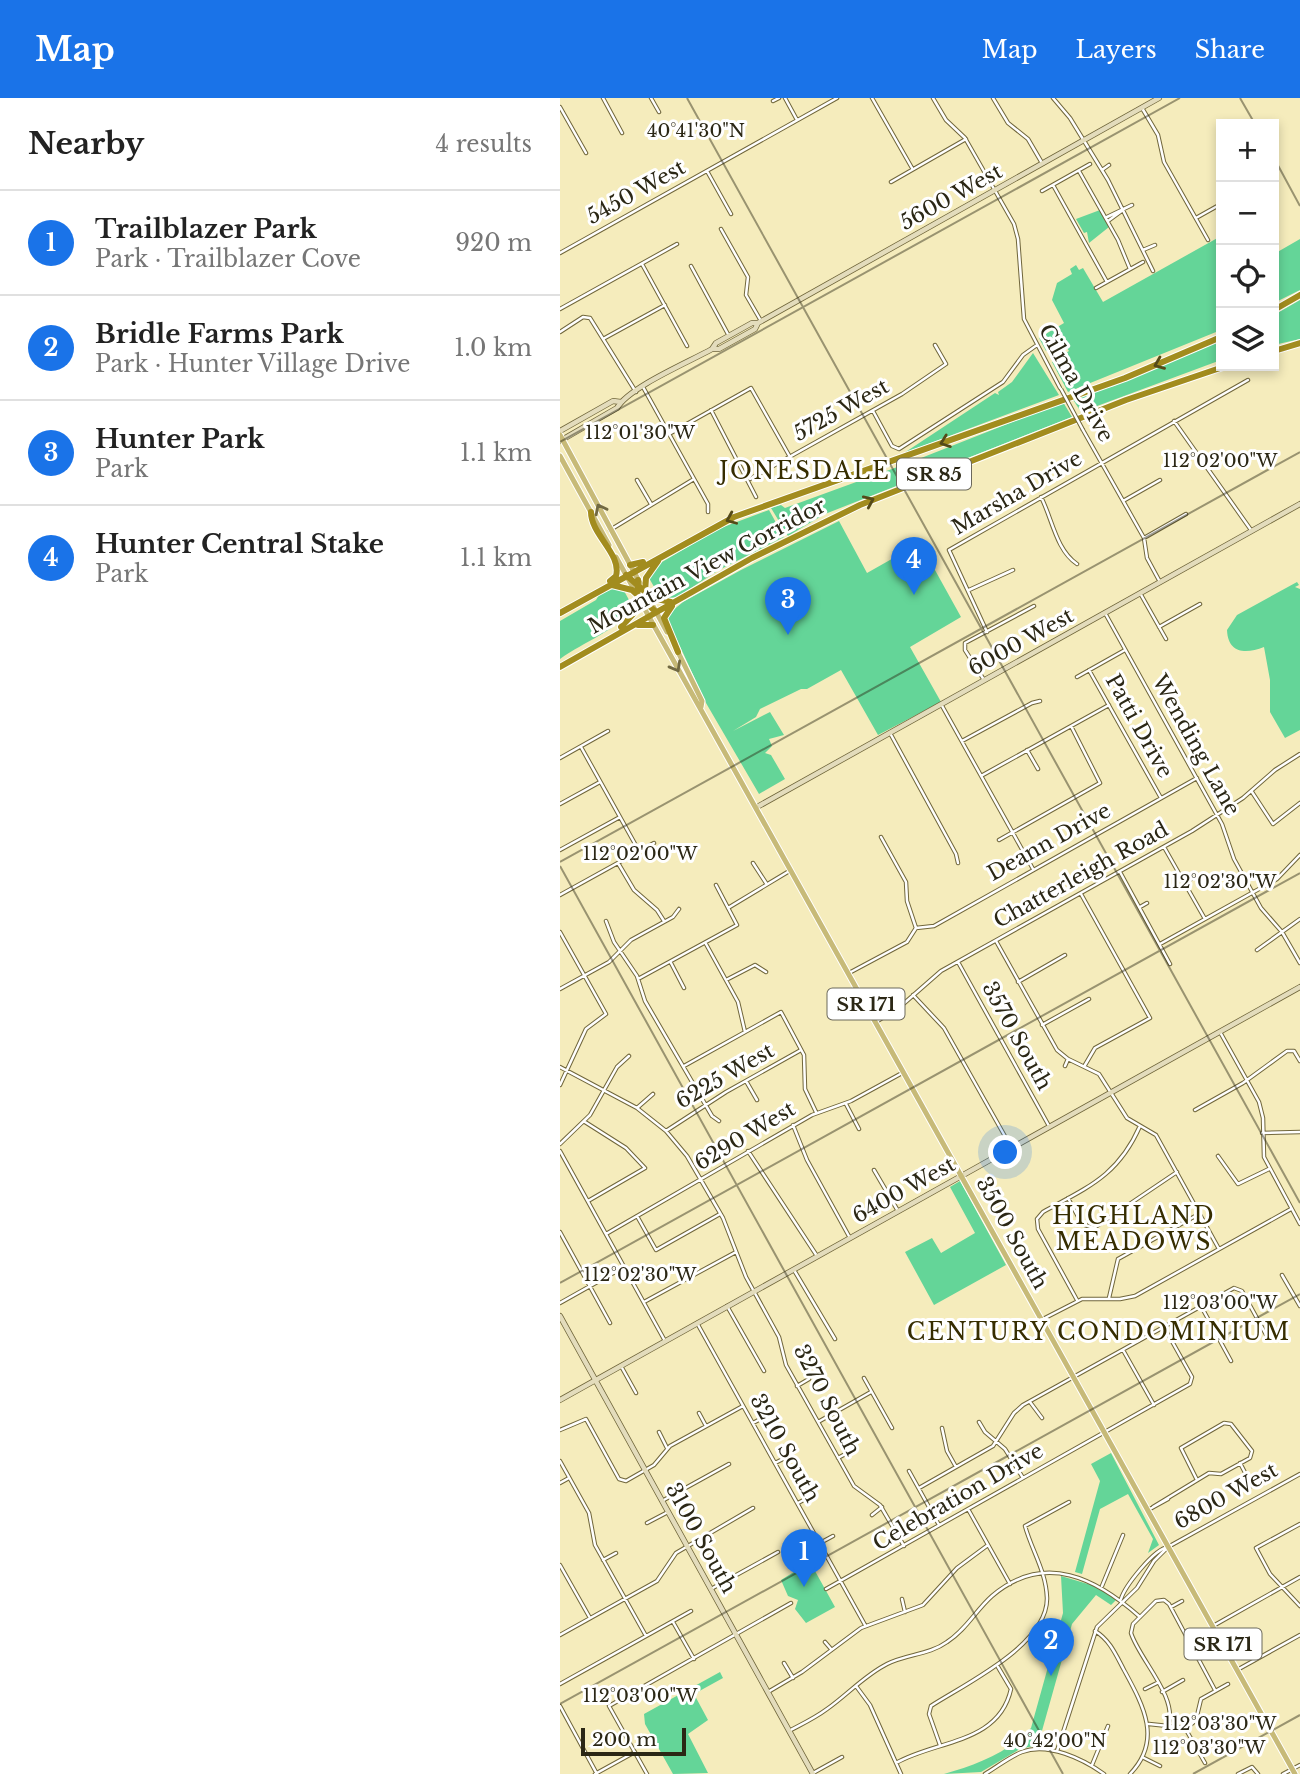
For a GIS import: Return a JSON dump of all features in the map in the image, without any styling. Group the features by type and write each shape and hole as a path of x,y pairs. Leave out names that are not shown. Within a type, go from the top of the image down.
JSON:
{"highway":[{"path":"1277,308 1300,295"},
{"name":"Mountain View Corridor","path":"560,613 626,575 632,568 710,528 768,504 1125,378 1216,339"},
{"path":"1279,349 1300,343"},
{"name":"Mountain View Corridor","path":"560,667 800,533 910,484 1216,370"},
{"path":"560,613 617,574 617,567 593,524 591,512"},
{"path":"632,568 694,533 710,528"},
{"path":"573,659 585,648 628,622 635,613 653,565 697,535"},
{"path":"626,575 656,611"},
{"path":"678,652 677,642 665,620 666,610 721,575"},
{"path":"638,580 644,607"},
{"path":"608,586 620,585 661,602 674,601"},
{"path":"560,667 638,625 653,625"}],"main road":[{"path":"561,437 638,580"},
{"path":"560,456 626,575"},
{"name":"3500 South","path":"644,607 1074,1377 1151,1509 1168,1547 1294,1771"},
{"name":"3500 South","path":"656,611 702,701 701,707"}],"street":[{"path":"603,98 622,133"},
{"path":"651,98 659,112"},
{"path":"773,101 779,98"},
{"path":"785,98 797,120"},
{"name":"5450 West","path":"560,253 837,98"},
{"path":"872,98 912,170"},
{"name":"Cilma Drive","path":"933,98 944,118 966,139 1017,233 1023,313 1037,345 1144,538 1147,558 1160,582"},
{"path":"993,98 1008,123 1028,139 1042,163"},
{"path":"1053,98 1070,118 1102,170 1153,271"},
{"name":"5600 West","path":"561,437 617,408 621,402 643,387 712,349 729,336 759,322 1159,98"},
{"path":"560,107 586,153"},
{"path":"1142,107 1158,135 1163,159 1208,240"},
{"path":"891,182 966,139"},
{"path":"1042,191 1090,164"},
{"path":"1102,170 1109,165"},
{"path":"707,170 731,214"},
{"path":"1079,170 1130,269"},
{"path":"1054,185 1107,282"},
{"path":"1107,220 1132,205"},
{"path":"1196,218 1216,207"},
{"path":"721,229 748,277 746,295 759,322"},
{"path":"560,309 677,244"},
{"path":"1143,250 1155,245"},
{"path":"1096,288 1143,262"},
{"path":"642,264 687,346"},
{"path":"691,266 729,336"},
{"path":"603,340 665,305"},
{"path":"560,332 587,317 636,392"},
{"name":"5600 West","path":"712,349 719,349 755,329 759,322"},
{"name":"5725 West","path":"750,480 873,411 946,364 935,345"},
{"path":"873,411 896,449 932,431 969,402 1003,382 1020,357 1037,345"},
{"name":"Marsha Drive","path":"969,590 949,550 1019,513 1040,496 1248,380"},
{"path":"643,387 709,505 708,512"},
{"path":"669,434 751,388 790,457"},
{"path":"711,410 750,480 756,497"},
{"path":"1174,421 1251,531"},
{"path":"610,530 694,479"},
{"path":"638,480 651,504"},
{"path":"1123,501 1160,480"},
{"path":"1040,496 1055,531 1070,558 1077,564"},
{"name":"6000 West","path":"757,807 1300,504"},
{"path":"1144,538 1186,514"},
{"path":"987,632 969,590 1013,570"},
{"path":"1140,593 1166,639"},
{"path":"1159,627 1200,604"},
{"path":"984,680 964,646 1034,606"},
{"name":"Wending Lane","path":"1105,613 1216,814 1232,856 1253,893 1282,932 1300,963"},
{"name":"Patti Drive","path":"1125,650 1089,670 1161,798"},
{"path":"1077,677 1089,670"},
{"path":"962,741 1040,701"},
{"path":"941,704 1033,869"},
{"path":"981,776 1109,705"},
{"path":"999,840 1101,782 1072,726"},
{"path":"560,758 608,732"},
{"path":"890,733 957,854 958,863"},
{"path":"581,747 639,851"},
{"path":"1027,750 1038,769"},
{"name":"Chatterleigh Road","path":"876,1022 930,979 1164,847 1252,791 1275,770 1300,754"},
{"name":"Deann Drive","path":"916,928 934,926 1197,778"},
{"path":"560,804 600,782"},
{"path":"1252,791 1273,824 1300,803"},
{"path":"560,850 620,817"},
{"path":"849,973 907,942 916,928 907,901 905,882 881,837"},
{"path":"560,895 654,843"},
{"path":"1164,847 1205,919"},
{"path":"1160,944 1283,875 1300,855"},
{"path":"618,863 634,890 657,910 664,921"},
{"path":"753,863 766,883"},
{"path":"728,908 791,869"},
{"path":"1120,871 1170,964"},
{"path":"1184,883 1191,879"},
{"path":"638,979 737,925 716,886"},
{"path":"1080,893 1150,1018 1095,1048 1085,1065"},
{"path":"1140,907 1147,903"},
{"path":"560,989 679,909"},
{"path":"1257,950 1300,919"},
{"path":"606,921 638,979 644,998 706,1106 719,1121"},
{"path":"560,932 606,1014 586,1029 560,1085"},
{"path":"996,940 1055,1047 1068,1059 1085,1065 1102,1076 1125,1116 1157,1136 1219,1249"},
{"path":"706,944 738,1003 746,1032"},
{"path":"1018,982 1065,956"},
{"name":"3570 South","path":"958,962 1049,1126"},
{"path":"671,963 684,988"},
{"path":"726,981 755,965 766,972"},
{"name":"6400 West","path":"560,1400 1300,987"},
{"path":"913,995 942,1025 1011,1148"},
{"path":"1042,1025 1089,999"},
{"path":"684,1066 781,1012 802,1050 805,1060 805,1089 816,1113"},
{"path":"1220,1032 1261,1110 1263,1154 1300,1224"},
{"name":"6225 West","path":"666,1131 802,1050"},
{"path":"1195,1110 1247,1080 1289,1050 1295,1052 1300,1061"},
{"path":"560,1144 585,1122 619,1065 629,1056"},
{"path":"1065,1066 1068,1059"},
{"name":"3270 South","path":"560,1068 637,1108 666,1131 702,1180 721,1214 754,1292 778,1334 783,1360 797,1386 854,1486 882,1507"},
{"name":"6290 West","path":"606,1234 793,1125 816,1113 846,1104 904,1072"},
{"path":"746,1081 757,1100"},
{"path":"637,1108 653,1094"},
{"path":"846,1104 859,1129"},
{"path":"585,1122 630,1151 645,1168 588,1201"},
{"path":"793,1125 807,1160 850,1238"},
{"path":"1077,1300 1037,1221 1041,1214 1118,1164 1131,1146 1140,1126"},
{"path":"1262,1133 1300,1132"},
{"path":"560,1151 665,1341"},
{"path":"748,1151 817,1256"},
{"path":"1218,1156 1238,1184 1269,1169"},
{"path":"874,1170 898,1211"},
{"path":"1068,1198 1082,1224 1091,1228 1109,1220 1177,1171"},
{"path":"1042,1320 1077,1300 1135,1296 1291,1209"},
{"path":"637,1216 656,1250 721,1214"},
{"path":"1109,1298 1118,1259 1199,1214"},
{"path":"560,1232 610,1323"},
{"path":"644,1302 736,1252"},
{"path":"560,1303 625,1267"},
{"path":"793,1269 835,1339"},
{"path":"1282,1275 1300,1307"},
{"path":"919,1488 997,1441 1014,1413 1030,1402 1238,1287 1269,1340"},
{"path":"1295,1297 1300,1294"},
{"path":"727,1306 764,1371"},
{"path":"1201,1306 1231,1361"},
{"name":"3100 South","path":"560,1316 813,1774"},
{"name":"3210 South","path":"697,1323 866,1625"},
{"name":"Celebration Drive","path":"826,1590 1189,1385 1192,1380 1164,1327"},
{"path":"1123,1350 1154,1405"},
{"path":"621,1366 636,1393"},
{"path":"864,1378 892,1428"},
{"path":"797,1386 809,1379"},
{"path":"818,1422 871,1392"},
{"path":"1030,1402 1042,1418"},
{"path":"560,1430 584,1419 624,1481 654,1465 667,1448 743,1405"},
{"path":"699,1413 706,1426"},
{"path":"753,1423 766,1416"},
{"path":"979,1422 985,1432 1007,1452 1023,1478"},
{"path":"1151,1509 1197,1480 1209,1474 1222,1474 1252,1455 1250,1448 1228,1423 1181,1448 1197,1480"},
{"path":"942,1429 947,1451 956,1467"},
{"path":"659,1432 667,1448"},
{"path":"838,1458 849,1452"},
{"path":"775,1463 789,1456"},
{"path":"560,1461 589,1513 593,1541 646,1636"},
{"path":"1240,1463 1252,1486"},
{"path":"662,1501 729,1464"},
{"path":"909,1471 939,1525"},
{"name":"6800 West","path":"1095,1631 1121,1600 1150,1556 1160,1548 1168,1547 1300,1474"},
{"path":"560,1483 569,1478"},
{"path":"798,1503 811,1496"},
{"path":"940,1745 930,1716 930,1707 997,1666 1044,1615 1047,1598 1043,1574 1025,1526 1069,1502"},
{"path":"872,1515 882,1507 904,1546"},
{"path":"560,1635 659,1579 673,1557 687,1546 753,1508"},
{"path":"968,1509 1010,1584"},
{"path":"647,1523 667,1512"},
{"path":"1300,1524 1256,1548 1269,1572 1300,1606"},
{"path":"1102,1586 1123,1535"},
{"path":"820,1544 833,1536"},
{"path":"768,1692 793,1678 866,1625 928,1601 963,1562 988,1545"},
{"path":"711,1590 778,1552"},
{"path":"603,1560 616,1553"},
{"path":"560,1564 590,1618"},
{"path":"789,1731 822,1712 887,1664 945,1644 963,1630 992,1596 1010,1584 1043,1574 1077,1576 1102,1586 1140,1617"},
{"path":"942,1577 946,1581"},
{"path":"1213,1626 1300,1577"},
{"path":"902,1599 905,1612"},
{"path":"1168,1726 1170,1712 1162,1692 1131,1634 1132,1627 1155,1602 1164,1600 1171,1608 1215,1690"},
{"path":"1171,1608 1182,1601"},
{"path":"647,1774 609,1706 791,1603"},
{"path":"560,1684 691,1611"},
{"path":"673,1621 694,1659"},
{"path":"1057,1751 1095,1631 1109,1642 1142,1702 1149,1724 1148,1743 1143,1758 1130,1774"},
{"path":"1188,1638 1199,1632"},
{"path":"1237,1670 1300,1635"},
{"path":"825,1642 831,1649"},
{"path":"784,1663 793,1678"},
{"path":"895,1763 982,1730 1003,1712 1011,1685 997,1666"},
{"path":"1162,1692 1183,1680"},
{"path":"1145,1689 1157,1683"},
{"path":"1149,1724 1185,1728 1196,1720 1199,1700 1228,1684"},
{"path":"856,1686 872,1710 901,1774"},
{"path":"560,1706 596,1774 635,1752"},
{"path":"1091,1766 1108,1726"},
{"path":"1185,1728 1205,1763"},
{"path":"985,1774 1026,1751 1043,1748 1057,1751 1104,1774"},
{"path":"813,1774 842,1757"},
{"path":"1143,1758 1160,1766"},
{"path":"1283,1774 1294,1771 1300,1765"},
{"path":"1238,1774 1253,1768 1258,1774"}],"green space":[{"path":"1100,210 1109,227 1089,243 1087,232 1084,233 1076,219"},
{"path":"1216,239 1216,332 1068,392 1052,362 1069,351 1063,342 1046,351 1039,338 1064,323 1052,300 1057,283 1072,274 1070,269 1076,265 1079,270 1083,268 1103,302"},
{"path":"1300,239 1300,290 1279,300 1279,251"},
{"path":"1300,300 1300,339 1279,344 1279,312"},
{"path":"1216,343 1216,362 1081,412 1072,398 1114,386"},
{"path":"1033,353 1059,395 904,453 995,393 999,395 998,392 1012,382"},
{"path":"1063,402 1072,417 825,514 788,536 771,508 781,505 785,508"},
{"path":"769,510 784,537 719,570 677,597 661,599 649,578 657,565 718,529"},
{"path":"839,521 867,573 920,543 961,617 910,647 941,702 878,735 841,670 807,689 801,689 760,709 756,717 733,731 770,712 784,735 769,739 772,746 765,753 771,755 785,779 759,794 706,703 666,616 683,602 741,570"},
{"path":"1297,582 1299,585 1295,587 1300,589 1300,730 1285,738 1270,712 1270,680 1264,647 1251,651 1234,648 1227,630 1237,615"},
{"path":"615,588 623,589 634,609 609,630 560,659 560,621 596,600 599,595"},
{"path":"960,1181 1006,1265 934,1305 905,1252 932,1238 941,1253 975,1233 950,1187"},
{"path":"1111,1453 1159,1545 1148,1553 1153,1539 1128,1494 1100,1509 1082,1574 1075,1572 1100,1481 1091,1464"},
{"path":"810,1562 835,1607 806,1623 795,1609 798,1600 788,1596 781,1580"},
{"path":"1061,1576 1098,1587 1116,1600 1111,1605 1096,1595 1072,1624 1038,1745 1020,1749 981,1772 944,1774 991,1757 1031,1728 1063,1613"},
{"path":"720,1672 723,1678 694,1694 708,1720 688,1734 708,1773 673,1774 645,1724 644,1714"}],"place":[{"name":"Hunter Central Stake","path":"914,595"},
{"name":"Hunter Park","path":"788,635"},
{"name":"Trailblazer Park","path":"804,1587"},
{"name":"Bridle Farms Park","path":"1051,1676"}],"district":[{"name":"JONESDALE","path":"805,471"},
{"name":"HIGHLAND MEADOWS","path":"1134,1229"},
{"name":"CENTURY CONDOMINIUM","path":"1099,1332"}]}
